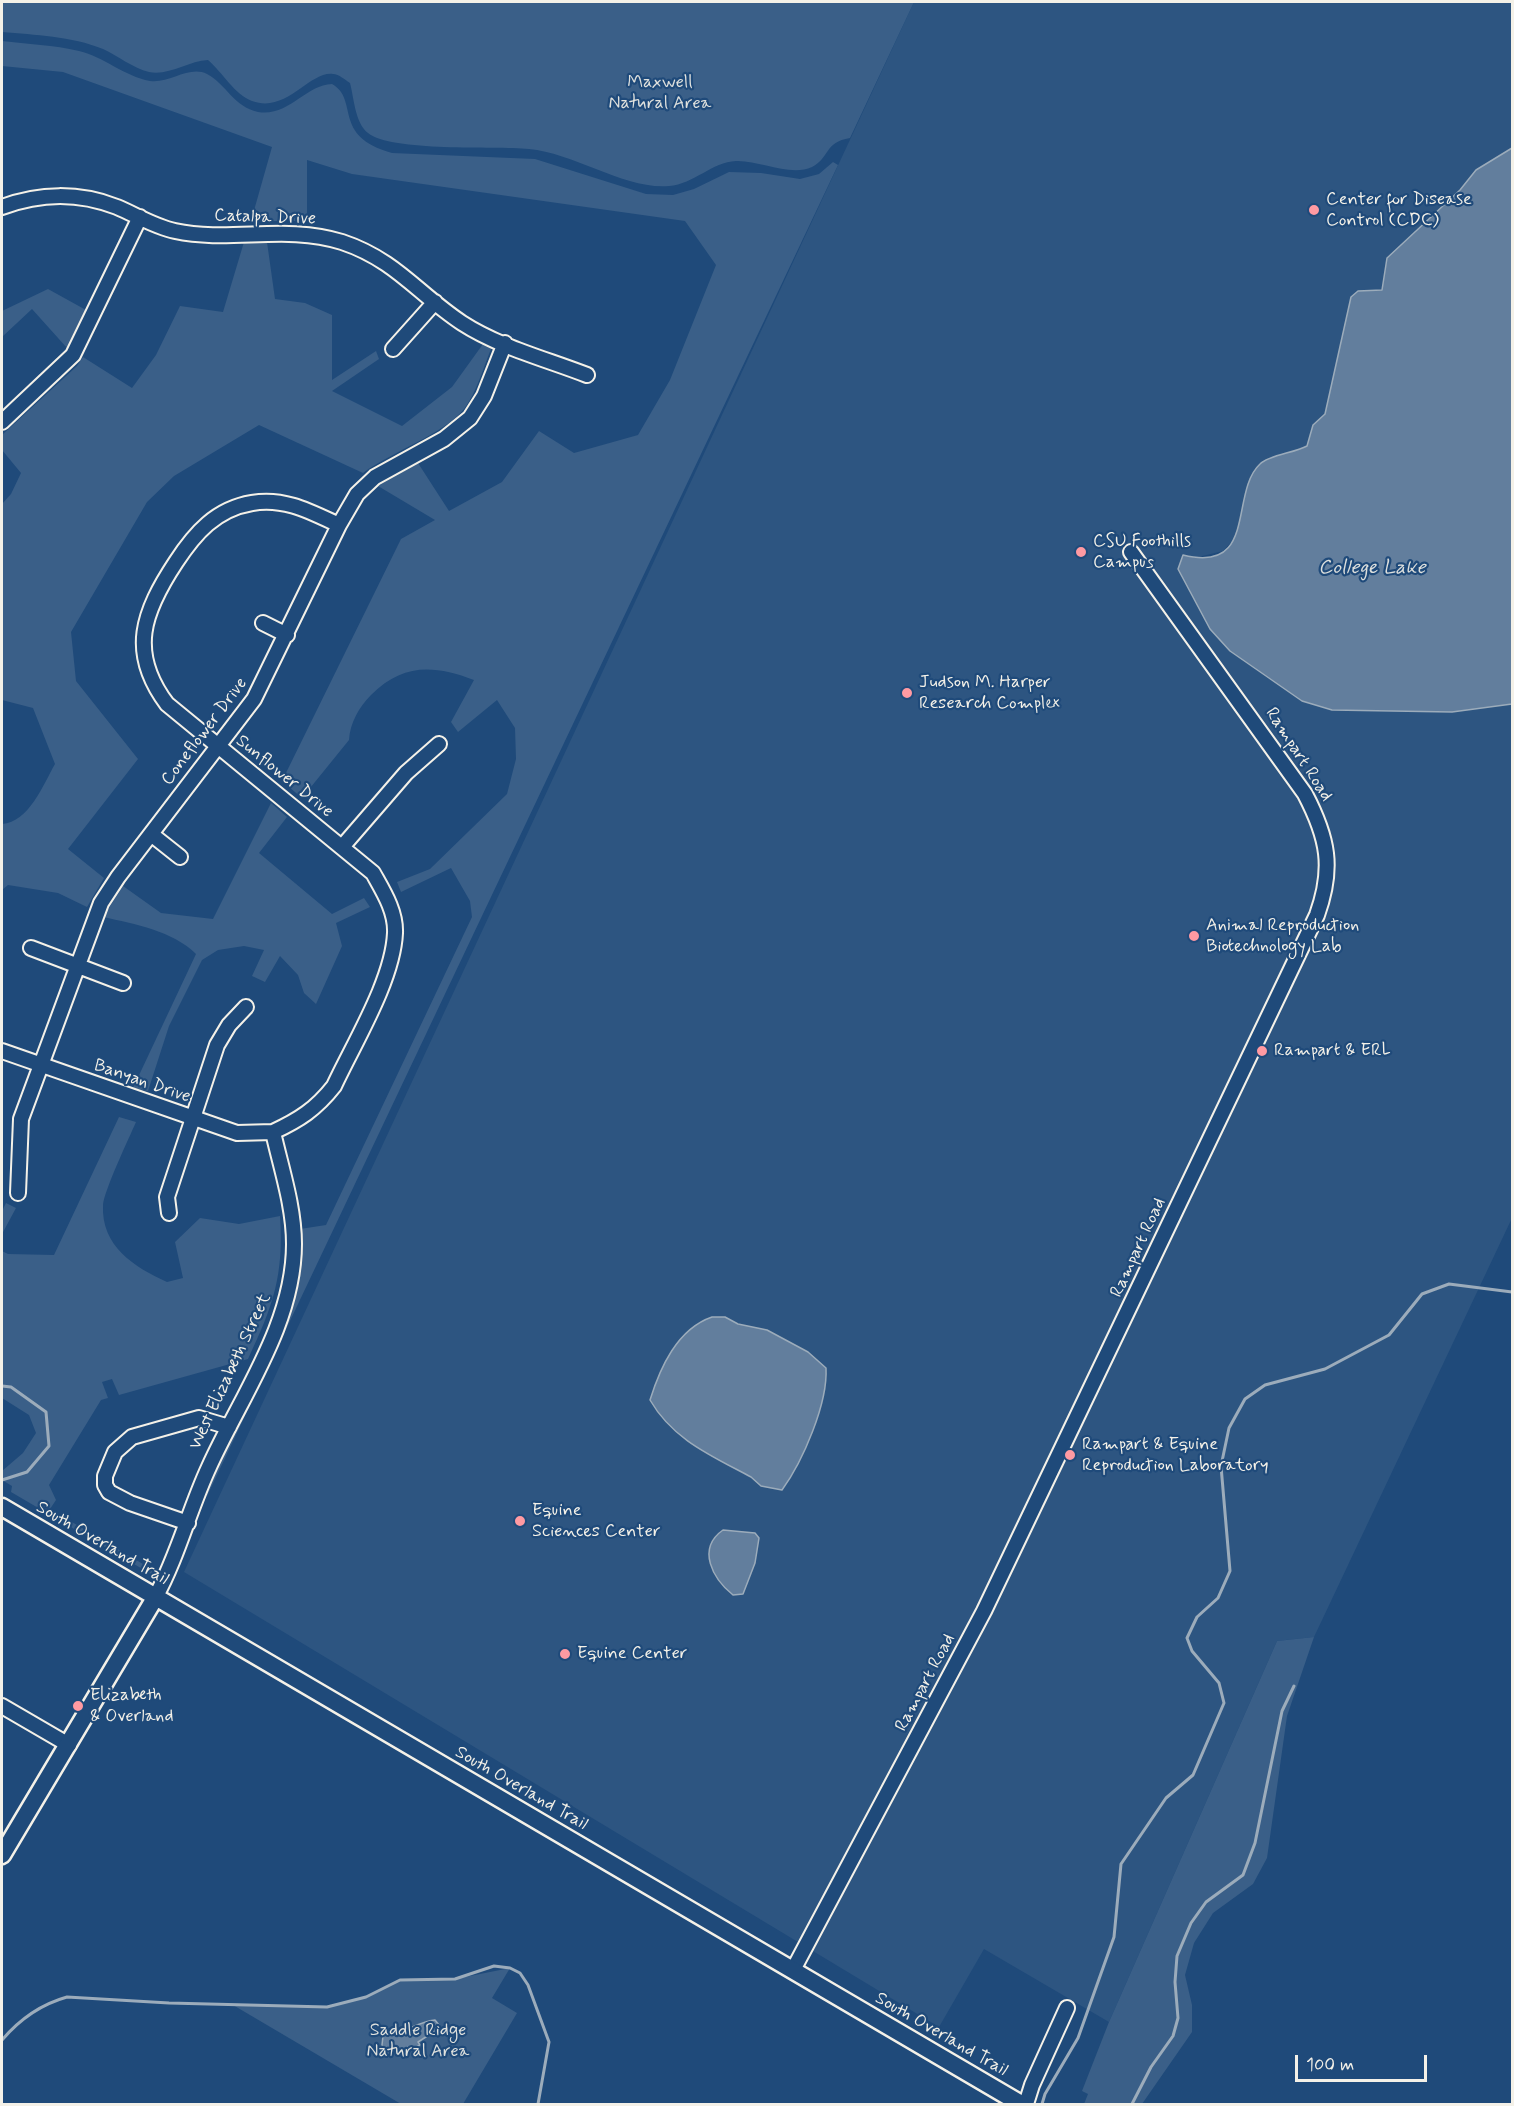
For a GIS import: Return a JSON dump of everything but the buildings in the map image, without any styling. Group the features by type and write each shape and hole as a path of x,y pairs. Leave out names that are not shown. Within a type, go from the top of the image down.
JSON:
{"main road":[{"name":"South Overland Trail","path":"2,1508 1021,2104"},
{"name":"West Elizabeth Street","path":"4,1847 69,1745 155,1598"}],"street":[{"name":"Catalpa Drive","path":"2,207 36,197 71,196 94,200 165,229 193,234 298,233 339,241 390,265 464,325 588,375"},
{"path":"2,422 73,355 140,217"},
{"path":"393,349 435,302"},
{"name":"Coneflower Drive","path":"18,1193 21,1119 101,903 263,685 339,525 357,494 375,477 444,439 470,418 484,396 505,343"},
{"name":"Sunflower Drive","path":"339,525 282,502 266,501 238,506 223,513 201,528 152,600 143,639 152,680 159,694 177,714 342,847"},
{"name":"Rampart Road","path":"793,1970 994,1592 1317,915 1324,892 1327,855 1324,837 1305,794 1131,552"},
{"path":"262,623 287,635"},
{"path":"273,1132 303,1118 321,1103 333,1086 391,966 395,931 388,898 373,873 342,847 406,773 439,744"},
{"path":"151,834 180,856"},
{"path":"31,948 123,983"},
{"path":"169,1214 167,1197 217,1045 229,1025 246,1007"},
{"name":"Banyan Drive","path":"2,1051 191,1119 237,1132 273,1132"},
{"name":"West Elizabeth Street","path":"155,1598 188,1523 203,1479 277,1326 288,1294 294,1242 290,1211 273,1132"},
{"path":"188,1523 121,1499 109,1492 105,1485 105,1476 115,1452 132,1437 199,1418 229,1427"},
{"path":"2,1706 69,1745"},
{"path":"1026,2104 1032,2085 1067,2008"}],"shaded area":[{"path":"914,2 1512,2 1512,148 1476,170 1460,190 1387,257 1382,290 1358,291 1339,353 1325,414 1313,425 1307,446 1295,452 1269,458 1241,519 1236,537 1223,551 1194,558 1178,569 1210,629 1230,651 1269,679 1332,710 1452,712 1512,704 1512,1218 1314,1637 1277,1641 1109,2022 984,1949 939,2027 184,1572"}],"green space":[{"name":"Maxwell Natural Area","path":"2,2 914,2 850,138 836,143 818,163 803,170 794,170 745,161 727,162 678,184 652,186 618,177 564,157 529,149 420,146 380,139 368,133 360,123 350,83 333,74 315,79 276,102 265,103 246,98 208,60 156,73 143,70 103,49 78,41 2,32"},
{"path":"2,41 79,51 131,75 150,81 200,72 214,78 236,100 258,112 279,110 313,90 332,84 345,99 354,128 361,137 373,146 392,153 535,159 646,194 673,195 694,189 729,172 761,173 800,179 819,174 833,162 838,165 207,1496 206,1491 289,1317 297,1283 300,1229 326,1225 472,917 470,901 451,868 401,892 397,882 430,869 507,794 516,759 515,728 497,700 458,732 451,722 474,680 446,672 420,670 395,677 371,695 353,721 349,740 302,798 282,781 401,539 435,520 378,486 418,463 449,511 502,482 539,431 574,453 638,435 670,380 716,265 685,221 352,174 307,160 307,221 251,221 272,147 63,72 2,66"},
{"path":"244,242 267,242 275,299 305,303 332,315 332,380 376,351 379,359 332,391 402,426 452,387 483,344 491,349 472,396 455,418 431,435 363,473 259,425 174,476 147,502 71,632 76,681 138,759 68,849 104,878 87,907 58,893 8,885 2,890 2,824 12,822 27,810 55,764 33,708 2,700 2,504 11,494 21,473 2,450 2,435 77,366 83,357 132,388 156,355 180,306 223,312"},
{"path":"48,289 86,310 67,348 32,309 2,337 2,311"},
{"path":"271,803 287,817 259,853 332,914 364,898 370,907 336,923 342,946 316,1004 304,993 298,975 280,956 265,982 252,976 264,950 244,946 218,950 202,960 169,1026 148,1091 133,1088 196,954 187,946 165,934 103,917 123,886 161,913 213,919"},
{"path":"119,1117 136,1122 104,1198 104,1219 114,1243 132,1262 143,1269 167,1282 183,1278 175,1242 200,1218 239,1224 280,1216 280,1256 275,1290 248,1359 119,1395 112,1379 102,1382 108,1398 101,1400 49,1485 56,1500 50,1509 153,1570 151,1574 11,1492 12,1486 2,1480 2,1471 23,1453 36,1433 29,1415 2,1398 2,1251 8,1254 54,1255"},
{"path":"6,1203 16,1208 2,1234 2,1211"},
{"path":"1314,1637 1287,1716 1267,1858 1253,1884 1213,1913 1194,1943 1185,1975 1192,2005 1192,2032 1142,2104 1084,2104 1088,2094 1082,2091 1109,2022 1277,1641"},
{"name":"Saddle Ridge Natural Area","path":"510,1968 492,1998 517,2013 463,2104 401,2104 233,2005 328,2007 366,1997 400,1980 455,1979"}],"water":[{"name":"College Lake","path":"1512,148 1512,704 1452,712 1332,710 1302,701 1230,651 1210,629 1178,569 1183,555 1207,558 1222,553 1232,542 1238,528 1245,493 1251,477 1260,464 1269,458 1307,446 1313,425 1325,414 1351,297 1358,291 1382,290 1387,258 1460,190 1476,170"},
{"path":"712,1317 725,1317 738,1324 767,1330 808,1352 826,1368 823,1398 813,1431 798,1464 782,1490 761,1486 751,1477 695,1446 670,1426 650,1400 665,1363 680,1340 700,1323"},
{"path":"723,1530 755,1533 759,1538 755,1563 743,1594 733,1595 719,1581 710,1564 710,1546"},
{"path":"435,2020 439,2025 437,2030 418,2042 420,2045 412,2049 408,2047 401,2053 386,2053 382,2045 383,2036"}],"waterway":[{"path":"1042,2104 1045,2094 1078,2038 1114,1937 1121,1864 1166,1798 1193,1775 1224,1703 1219,1683 1192,1651 1187,1638 1197,1617 1218,1598 1230,1571 1221,1466 1229,1428 1245,1399 1265,1385 1325,1369 1389,1335 1422,1294 1449,1284 1512,1292"},
{"path":"2,1386 11,1387 46,1412 49,1446 27,1472 2,1480"},
{"path":"1132,2104 1151,2067 1173,2036 1178,2018 1175,1982 1177,1956 1191,1923 1206,1902 1243,1875 1255,1843 1282,1711 1294,1686"},
{"path":"2,2040 32,2014 67,1997 169,2003 327,2007 366,1997 400,1980 455,1979 494,1966 510,1968 520,1973 528,1985 549,2042 538,2104"}],"place":[{"name":"Center for Disease Control (CDC)","path":"1314,210"},
{"name":"CSU Foothills Campus","path":"1081,552"},
{"name":"Judson M. Harper Research Complex","path":"907,693"},
{"name":"Animal Reproduction Biotechnology Lab","path":"1194,936"},
{"name":"Rampart & ERL","path":"1262,1051"},
{"name":"Rampart & Equine Reproduction Laboratory","path":"1070,1455"},
{"name":"Equine Sciences Center","path":"520,1521"},
{"name":"Equine Center","path":"565,1654"},
{"name":"Elizabeth & Overland","path":"78,1706"}]}
